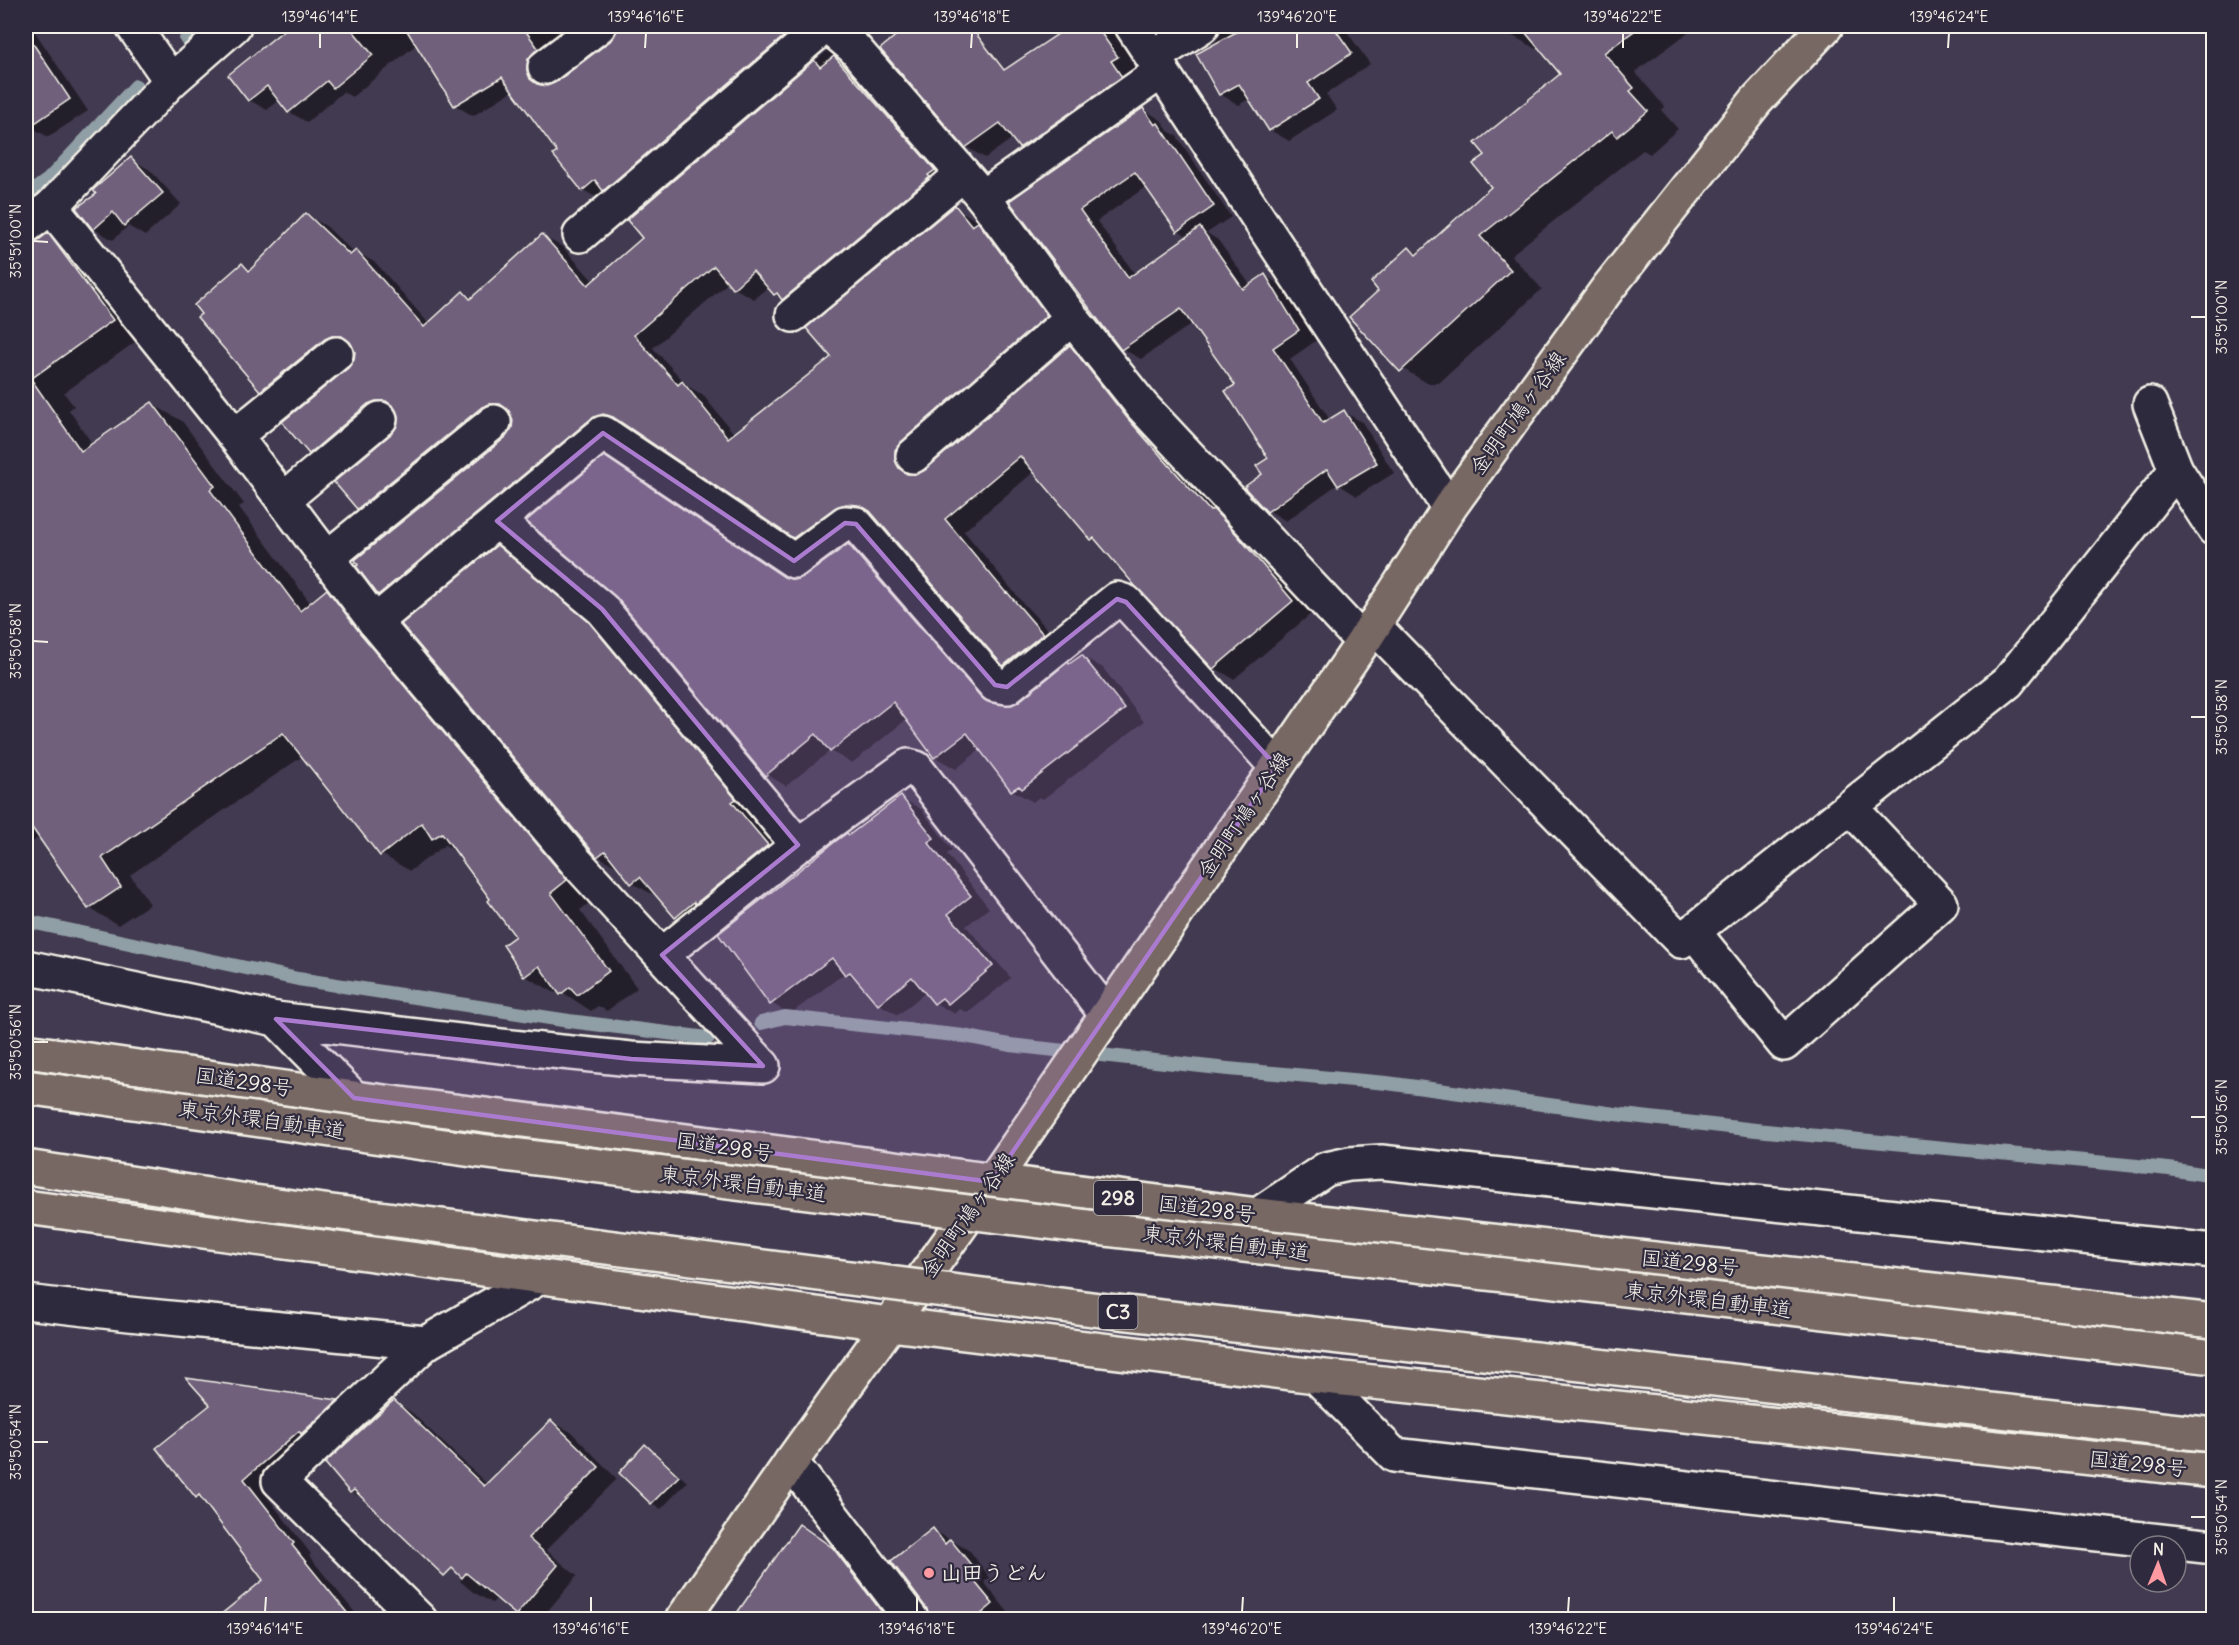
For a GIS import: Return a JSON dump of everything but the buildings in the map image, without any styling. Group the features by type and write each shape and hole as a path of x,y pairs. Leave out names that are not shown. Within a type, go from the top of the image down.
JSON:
{"main road":[{"name":"金明町鳩ヶ谷線","path":"682,1620 791,1462 992,1182 1369,634 1449,508 1608,288 1756,101 1826,26"},
{"name":"国道298号","path":"26,1051 354,1098 1258,1215 2214,1321"},
{"name":"東京外環自動車道","path":"26,1087 480,1151 1101,1229 2214,1357"},
{"name":"C3","path":"26,1167 254,1202 1100,1310 2214,1435"},
{"name":"国道298号","path":"26,1207 890,1324 1316,1376 2214,1471"}],"street":[{"path":"133,26 171,81"},
{"path":"26,967 276,1019 631,1059 764,1066 576,863 375,622 235,436 38,217 171,81 234,26"},
{"path":"545,67 599,26"},
{"path":"580,235 827,26 854,48 973,185 1072,318 1142,406 1369,634 1681,940 2008,682 2176,470"},
{"path":"1132,26 1449,508"},
{"path":"793,315 973,185 1158,64 1202,26"},
{"path":"913,456 1072,318"},
{"path":"235,436 336,354"},
{"path":"2150,404 2176,470 2214,529"},
{"path":"283,500 380,419"},
{"path":"327,558 494,422"},
{"path":"375,622 603,433 794,561 845,522 856,524 995,686 1006,687 1117,599 1126,602 1277,767"},
{"path":"497,521 602,609 798,845"},
{"path":"662,955 798,845 908,766 916,768 1107,1015"},
{"path":"1693,931 1784,1044 1941,904 1850,807"},
{"path":"276,1019 354,1098"},
{"path":"1258,1215 1326,1169 1349,1164 1381,1162 2214,1251"},
{"path":"420,1620 279,1481 426,1343 540,1277"},
{"path":"26,1302 426,1343"},
{"path":"1316,1376 1394,1455 2214,1547"},
{"path":"791,1462 912,1620"}],"highlighted area":[{"path":"603,433 794,561 845,523 856,524 995,685 1007,687 1117,599 1126,602 1277,767 992,1182 354,1098 276,1019 631,1059 763,1066 662,955 798,845 602,609 497,521"}],"waterway":[{"path":"186,39 201,26"},
{"path":"26,196 48,180 136,86"},
{"path":"26,921 298,979 569,1021 708,1038"},
{"path":"761,1023 785,1017 964,1036 1010,1045 1228,1069 1387,1083 1615,1114 1756,1130 2169,1169 2214,1176"}],"place":[{"name":"山田うどん","path":"929,1573"}]}
